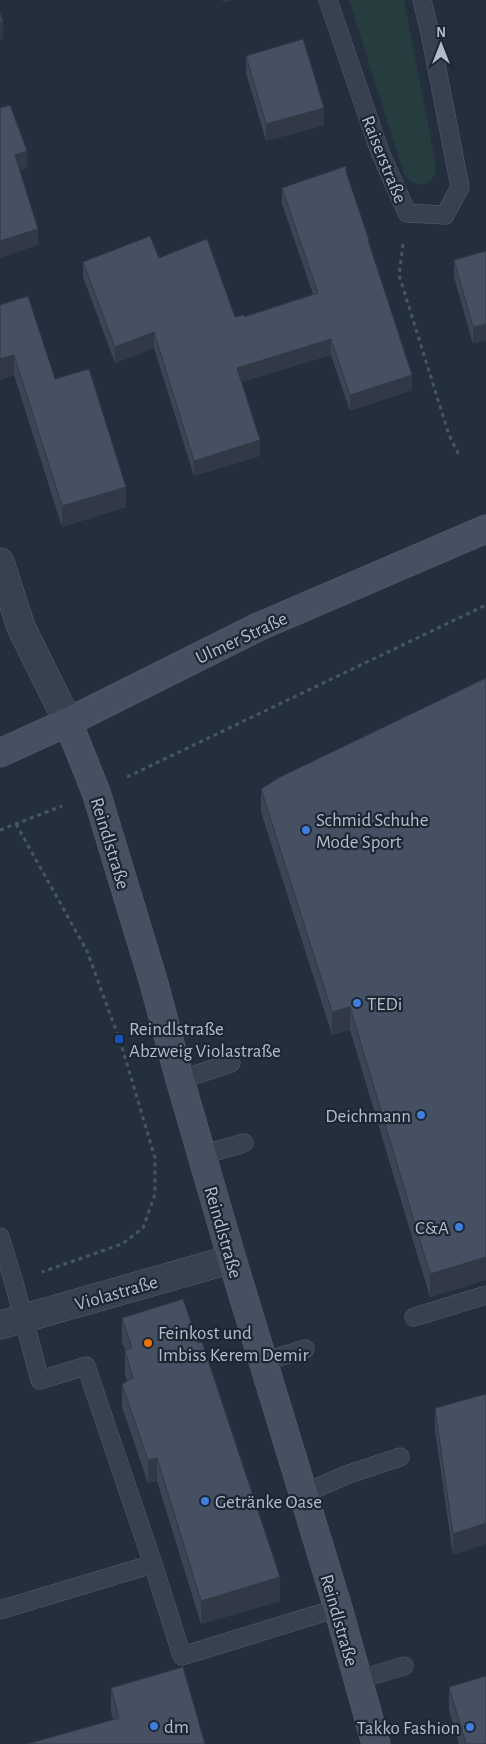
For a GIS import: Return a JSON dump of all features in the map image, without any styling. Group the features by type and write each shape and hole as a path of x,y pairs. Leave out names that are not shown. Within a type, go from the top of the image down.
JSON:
{"street":[{"name":"Ulmer Straße","path":"0,753 68,722 258,628 486,529"},
{"path":"0,562 21,627 68,722"},
{"name":"Reindlstraße","path":"68,722 96,792 153,980 232,1259 338,1608 376,1744"},
{"name":"Violastraße","path":"12,1321 232,1259"}],"lane":[{"name":"Raiserstraße","path":"328,0 380,152 407,213 445,216 460,187 422,0"},
{"path":"180,1080 232,1063"},
{"path":"202,1155 244,1143"},
{"path":"0,1237 8,1273 12,1321 40,1380 86,1366 182,1656 338,1608"},
{"path":"414,1317 486,1295"},
{"path":"263,1362 305,1349"},
{"path":"303,1494 346,1474 400,1457"},
{"path":"0,1610 153,1564"},
{"path":"357,1680 404,1666"}],"path":[{"path":"407,213 400,275 449,436 459,455"},
{"path":"0,830 96,792 486,605"},
{"path":"8,1273 122,1244 143,1228 155,1194 155,1158 121,1044 86,951 16,824"}],"green space":[{"path":"349,0 404,0 436,166 435,175 423,184 412,181 404,174"}],"building":[{"path":"0,12 3,22 0,23"},
{"path":"303,39 324,108 266,124 246,56"},
{"path":"10,105 27,151 15,155 38,229 0,241 0,108"},
{"path":"346,166 346,172 412,375 350,395 331,339 237,368 260,440 194,461 154,332 115,347 83,262 150,236 159,258 207,239 235,317 244,315 244,317 318,293 282,188"},
{"path":"486,251 486,324 473,327 454,260"},
{"path":"28,296 55,379 89,369 126,487 62,506 14,355 0,359 0,305"},
{"path":"486,678 486,1257 430,1274 350,1007 332,1012 261,789 280,777"},
{"path":"183,1299 198,1343 202,1342 280,1577 201,1601 157,1458 148,1460 122,1384 133,1378 125,1350 132,1348 122,1318"},
{"path":"486,1394 486,1523 453,1534 435,1408"},
{"path":"183,1667 205,1744 27,1744 119,1718 111,1688"},
{"path":"486,1676 486,1744 466,1744 449,1687"}],"place":[{"name":"Schmid Schuhe Mode Sport","path":"306,830"},
{"name":"TEDi","path":"357,1003"},
{"name":"Reindlstraße Abzweig Violastraße","path":"119,1039"},
{"name":"Deichmann","path":"421,1115"},
{"name":"C&A","path":"459,1227"},
{"name":"Feinkost und Imbiss Kerem Demir","path":"148,1343"},
{"name":"Getränke Oase","path":"205,1501"},
{"name":"dm","path":"154,1726"},
{"name":"Takko Fashion","path":"470,1727"}]}
